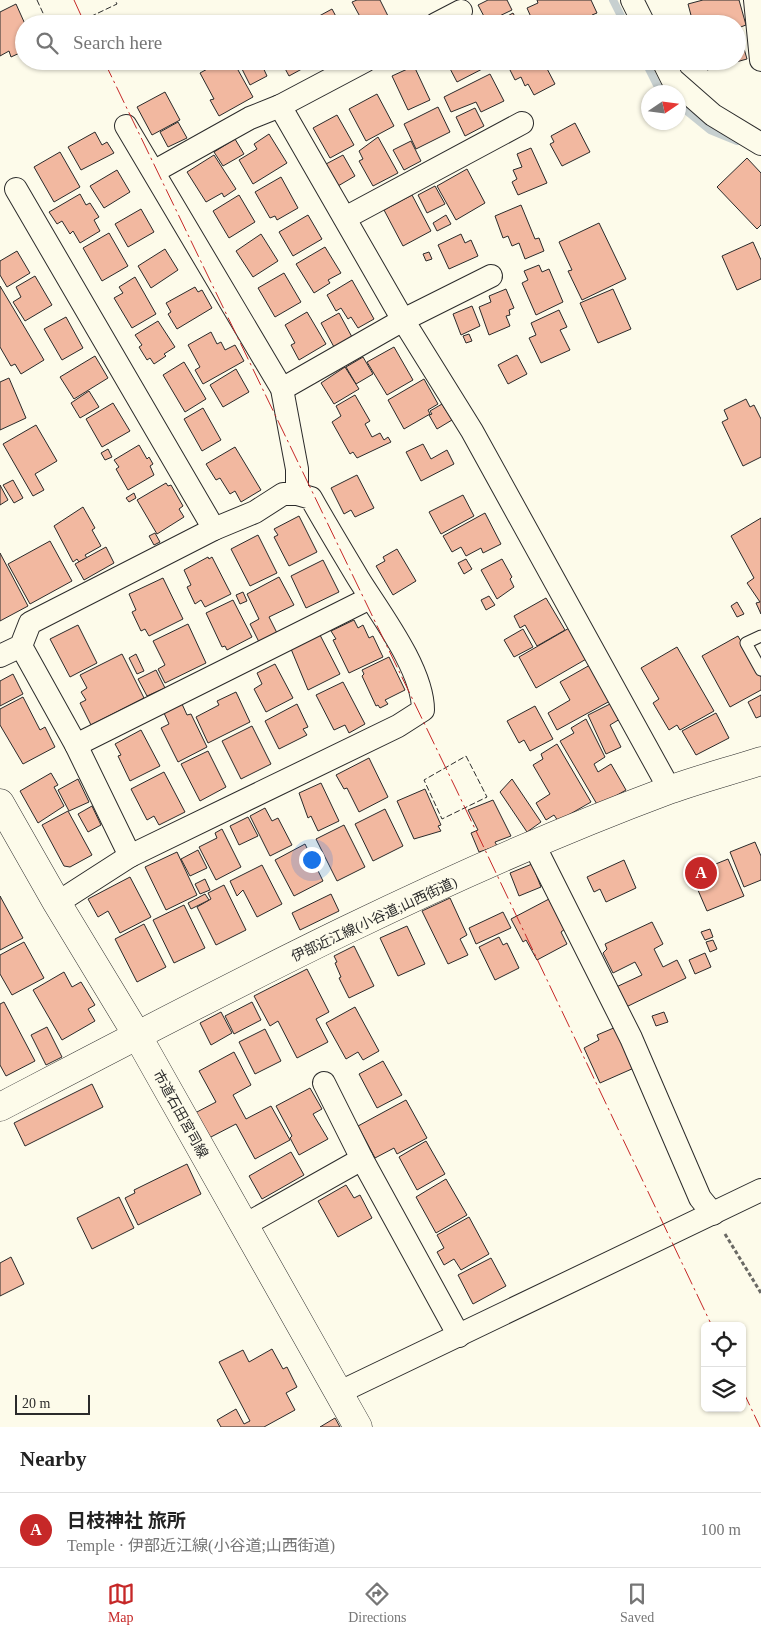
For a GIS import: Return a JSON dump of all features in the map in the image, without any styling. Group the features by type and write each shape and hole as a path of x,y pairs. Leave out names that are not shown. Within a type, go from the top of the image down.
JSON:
{"main road":[{"name":"伊部近江線(小谷道;山西街道)","path":"0,1107 137,1035 368,920 534,845 670,790 761,761"},
{"name":"市道石田宮司線","path":"0,802 56,903 137,1035 358,1427"}],"street":[{"path":"632,0 640,15"},
{"path":"755,0 761,60"},
{"path":"453,15 461,11"},
{"path":"155,171 250,118 280,106 348,70"},
{"path":"668,70 672,79 713,115 761,144"},
{"path":"280,106 403,320 472,431 670,790"},
{"path":"345,218 522,122"},
{"path":"126,126 155,171 282,389 297,469 297,494"},
{"path":"16,189 214,529"},
{"path":"282,389 403,320 491,276"},
{"path":"0,656 21,646 30,623 214,529 255,512 283,494 297,494 311,498 370,598 391,626 423,695 423,710 398,726 130,856 56,903"},
{"path":"76,745 370,598"},
{"path":"21,646 76,745 130,856"},
{"path":"534,845 631,1038 700,1198 713,1214"},
{"path":"324,1083 362,1159 459,1336"},
{"path":"243,1226 362,1159"},
{"path":"338,1392 459,1336 761,1190"}],"lane":[{"path":"761,636 746,643 761,670"}],"path":[{"path":"713,1214 761,1293"}],"building":[{"path":"357,0 380,0 388,15 359,15 352,2"},
{"path":"488,0 507,0 512,10 502,15 483,15 478,5"},
{"path":"537,0 591,0 597,13 592,15 530,15 527,8 538,3"},
{"path":"703,0 739,0 743,15 691,15 688,4"},
{"path":"16,4 21,15 15,15 15,55 11,57 9,51 0,56 0,12"},
{"path":"332,9 335,15 321,15"},
{"path":"206,70 238,70 253,97 219,116 210,100 214,99 200,73"},
{"path":"242,70 264,70 267,76 250,85"},
{"path":"286,70 300,70 289,76"},
{"path":"405,70 416,70 430,100 408,110 392,76"},
{"path":"451,70 480,70 457,82"},
{"path":"510,70 548,70 555,84 534,95 528,84 525,86 521,77 515,80"},
{"path":"490,74 504,101 481,112 476,102 451,112 444,97"},
{"path":"165,92 180,120 152,135 137,107"},
{"path":"377,94 394,126 366,141 349,109"},
{"path":"438,107 450,132 416,149 404,124"},
{"path":"475,108 484,126 465,136 456,117"},
{"path":"337,115 354,145 330,158 313,128"},
{"path":"178,122 187,138 168,147 160,132"},
{"path":"575,123 590,152 562,166 550,144 554,142 551,136"},
{"path":"95,132 102,145 107,142 114,153 81,170 68,147"},
{"path":"269,134 287,163 253,184 239,160 257,149 254,144"},
{"path":"378,137 398,173 373,186 359,161 363,159 359,151"},
{"path":"235,139 244,154 223,166 214,152"},
{"path":"411,141 421,161 404,170 393,150"},
{"path":"531,148 547,183 518,195 512,182 517,179 513,170 522,167 517,154"},
{"path":"60,152 80,187 54,202 34,167"},
{"path":"214,155 236,189 224,197 222,193 206,202 187,172"},
{"path":"343,155 355,176 338,186 326,164"},
{"path":"747,158 761,173 761,225 757,229 717,187"},
{"path":"467,169 485,203 456,220 437,186"},
{"path":"117,170 130,192 104,208 90,186"},
{"path":"281,177 298,208 277,220 275,216 270,218 255,192"},
{"path":"435,186 445,204 427,213 418,195"},
{"path":"80,194 86,205 90,203 99,217 94,220 100,231 80,243 73,231 70,234 62,221 57,224 49,212"},
{"path":"239,195 255,222 229,238 213,211"},
{"path":"412,195 431,231 403,246 384,210"},
{"path":"521,205 535,239 539,238 544,251 525,259 519,243 512,246 508,236 503,238 495,216"},
{"path":"141,209 154,232 128,247 115,224"},
{"path":"308,215 322,239 293,256 279,232"},
{"path":"446,215 451,224 437,231 433,223"},
{"path":"599,223 626,279 582,300 568,271 572,270 559,242"},
{"path":"109,233 128,266 102,281 83,248"},
{"path":"261,234 278,261 253,277 236,251"},
{"path":"461,234 465,243 471,240 478,256 449,269 438,245"},
{"path":"753,242 761,260 761,279 737,290 722,256"},
{"path":"325,247 341,273 328,280 330,283 314,293 296,264"},
{"path":"165,249 178,270 151,288 138,266"},
{"path":"17,251 30,273 7,287 0,275 0,261"},
{"path":"429,252 432,259 426,261 423,254"},
{"path":"539,265 542,272 549,269 563,302 536,315 522,283 528,280 524,271"},
{"path":"284,273 301,302 275,317 258,288"},
{"path":"35,276 52,305 25,321 13,302 21,297 16,287"},
{"path":"135,277 156,314 132,328 114,298 123,293 119,287"},
{"path":"352,280 374,319 358,328 351,317 348,319 341,308 336,311 327,295"},
{"path":"0,286 44,360 21,374 15,364 11,366 0,347"},
{"path":"195,287 198,292 202,290 212,308 177,329 168,314 171,312 166,303"},
{"path":"506,289 514,308 509,310 510,315 506,316 510,326 489,335 479,307 491,302 489,296"},
{"path":"613,289 631,329 598,343 580,303"},
{"path":"472,306 480,326 461,335 453,314"},
{"path":"559,310 567,327 560,330 570,350 541,363 529,338 536,335 531,323"},
{"path":"307,312 326,344 299,360 291,345 295,343 285,325"},
{"path":"339,313 352,337 334,347 321,323"},
{"path":"66,317 83,348 62,360 44,329"},
{"path":"158,321 175,347 154,364 150,358 147,360 139,347 142,345 135,335"},
{"path":"211,332 217,344 221,342 225,350 235,345 244,361 203,384 195,370 200,367 188,345"},
{"path":"469,334 472,341 466,343 463,336"},
{"path":"394,347 413,380 387,395 367,362"},
{"path":"517,355 527,374 508,384 498,365"},
{"path":"95,356 108,378 74,399 60,377"},
{"path":"363,357 373,374 356,384 346,367"},
{"path":"184,362 206,399 185,412 163,375"},
{"path":"345,367 359,389 334,404 321,383"},
{"path":"236,369 249,392 223,407 210,385"},
{"path":"9,378 26,418 0,430 0,382"},
{"path":"424,379 438,404 428,410 430,414 404,429 388,400"},
{"path":"89,391 99,407 80,418 71,403"},
{"path":"355,395 370,421 365,424 372,437 380,433 384,440 388,437 391,442 357,458 353,452 350,454 332,422 341,416 336,406"},
{"path":"746,399 750,407 754,405 761,419 761,457 743,466 722,422 728,419 724,410"},
{"path":"113,403 130,431 102,447 86,419"},
{"path":"442,404 452,420 437,429 429,415 432,414 430,411"},
{"path":"203,408 221,440 202,451 184,419"},
{"path":"36,425 57,461 35,474 44,490 33,496 3,444"},
{"path":"423,444 431,459 447,450 454,464 421,481 406,452"},
{"path":"139,445 147,459 149,457 153,464 150,466 154,475 128,490 116,469 119,467 114,460"},
{"path":"235,447 261,490 241,502 235,491 230,494 220,478 216,480 206,464"},
{"path":"108,449 112,457 105,460 101,453"},
{"path":"357,475 374,508 355,517 351,510 344,514 331,488"},
{"path":"13,480 23,498 14,503 3,485"},
{"path":"166,483 168,486 171,485 183,506 179,509 184,517 157,534 137,500"},
{"path":"0,485 8,500 0,505"},
{"path":"134,493 136,498 129,502 126,498"},
{"path":"463,495 474,516 441,534 429,512"},
{"path":"83,507 95,528 92,530 101,546 85,555 87,558 79,562 77,559 73,562 54,526"},
{"path":"485,513 501,544 483,553 481,548 466,556 461,547 452,552 443,536"},
{"path":"299,516 317,552 289,566 274,537 278,535 274,529"},
{"path":"761,518 761,614 756,603 760,602 747,583 754,578 731,536"},
{"path":"155,533 160,542 154,545 149,536"},
{"path":"258,535 277,573 250,586 231,549"},
{"path":"50,541 72,581 30,604 8,564"},
{"path":"106,547 114,563 84,580 75,564"},
{"path":"397,549 416,581 393,595 376,566 385,561 383,557"},
{"path":"0,553 28,606 0,621"},
{"path":"208,557 209,559 212,557 231,594 205,607 201,600 195,604 187,587 191,585 184,570"},
{"path":"466,559 472,569 464,574 458,563"},
{"path":"502,559 512,577 510,579 514,587 497,599 481,570"},
{"path":"323,560 339,592 306,608 291,576"},
{"path":"279,577 294,605 269,617 277,633 259,642 250,624 259,619 247,594"},
{"path":"163,578 183,619 149,636 145,629 141,631 132,612 136,610 129,594"},
{"path":"243,592 247,601 240,604 236,595"},
{"path":"489,596 495,605 486,610 481,600"},
{"path":"546,598 565,630 537,646 525,625 520,628 514,616"},
{"path":"233,600 252,637 227,650 225,646 222,647 206,613"},
{"path":"737,602 744,614 737,617 731,606"},
{"path":"354,620 358,628 363,625 369,638 373,636 383,657 349,673 333,640 336,639 331,631"},
{"path":"188,624 206,663 165,683 158,669 165,665 153,641"},
{"path":"78,625 97,663 70,677 50,639"},
{"path":"571,627 588,658 536,688 519,657"},
{"path":"523,629 533,647 514,657 504,640"},
{"path":"320,635 340,674 308,690 291,649"},
{"path":"738,636 761,677 761,690 730,707 702,656"},
{"path":"677,647 714,711 680,730 677,725 669,730 653,703 659,699 641,668"},
{"path":"122,654 144,698 91,725 80,703 86,700 81,692 87,688 80,675"},
{"path":"136,654 144,671 137,674 129,658"},
{"path":"389,657 405,690 385,700 388,704 380,708 378,705 376,706 362,676 364,674 362,670"},
{"path":"275,664 293,698 266,712 254,689 262,684 257,673"},
{"path":"590,665 610,701 557,730 548,713 570,700 560,682"},
{"path":"156,670 165,688 147,696 138,679"},
{"path":"13,674 23,694 0,706 0,681"},
{"path":"343,682 365,724 349,733 345,725 334,730 316,695"},
{"path":"236,692 250,722 208,743 196,717 219,705 217,701"},
{"path":"761,695 761,716 756,718 748,702"},
{"path":"23,697 40,730 45,727 55,747 23,764 0,725 0,709"},
{"path":"612,703 620,719 610,725 621,747 606,754 588,715"},
{"path":"182,704 187,715 191,714 207,747 178,762 161,728 169,724 164,713"},
{"path":"297,704 308,727 303,729 307,735 279,749 265,721"},
{"path":"535,706 553,739 530,751 524,740 519,743 507,721"},
{"path":"716,713 729,738 696,755 682,731"},
{"path":"586,719 605,757 594,764 598,772 611,764 626,790 598,806 560,741 574,733 571,728"},
{"path":"252,726 271,764 241,779 222,741"},
{"path":"141,730 160,766 130,781 118,756 121,755 115,744"},
{"path":"557,744 591,802 558,821 554,815 546,820 536,803 550,794 533,765 543,759 541,754"},
{"path":"208,751 226,787 200,801 181,764"},
{"path":"369,758 388,797 359,812 347,788 344,789 336,775"},
{"path":"164,772 185,812 159,825 154,816 147,820 131,789"},
{"path":"51,773 58,785 54,787 64,806 38,823 20,791"},
{"path":"78,779 89,802 69,811 58,790"},
{"path":"512,779 541,822 527,832 500,792"},
{"path":"321,783 339,821 318,831 311,816 308,818 299,793"},
{"path":"425,789 441,825 438,826 441,831 414,839 397,801"},
{"path":"493,800 511,836 495,842 497,846 479,852 471,833 478,830 468,810"},
{"path":"92,806 101,825 88,832 78,814"},
{"path":"265,808 272,821 278,818 292,845 270,856 250,816"},
{"path":"385,809 403,846 373,861 355,824"},
{"path":"68,811 92,855 70,867 64,866 42,825"},
{"path":"248,817 258,836 239,845 230,826"},
{"path":"344,825 365,867 337,881 316,839"},
{"path":"222,829 241,867 216,880 199,847 217,838 215,833"},
{"path":"755,842 761,856 761,880 744,887 730,852"},
{"path":"305,844 323,881 294,896 275,860"},
{"path":"198,850 207,868 190,876 181,859"},
{"path":"177,852 197,895 166,910 145,867"},
{"path":"728,859 744,896 707,911 691,874"},
{"path":"624,860 636,888 606,902 600,889 594,892 587,877"},
{"path":"532,864 541,887 519,896 510,873"},
{"path":"262,865 282,904 257,917 243,890 237,896 230,881"},
{"path":"130,877 151,917 120,933 108,911 98,917 88,899"},
{"path":"205,879 210,890 200,894 195,884"},
{"path":"224,885 246,930 216,945 197,907 211,899 208,893"},
{"path":"205,894 209,900 191,909 188,903"},
{"path":"331,894 339,911 300,930 292,913"},
{"path":"0,896 23,938 0,950"},
{"path":"450,898 467,935 460,939 468,955 448,964 422,911"},
{"path":"549,899 565,929 561,932 567,944 537,960 526,940 523,942 511,919"},
{"path":"184,905 205,948 174,963 153,920"},
{"path":"503,912 511,928 476,944 469,928"},
{"path":"652,922 663,944 654,949 663,967 677,960 686,978 624,1008 614,988 642,975 635,962 613,973 603,953 607,949 605,944"},
{"path":"144,924 166,967 137,982 115,939"},
{"path":"407,926 425,964 398,976 380,938"},
{"path":"710,929 713,937 705,940 701,932"},
{"path":"499,937 503,945 507,943 519,968 495,980 479,947"},
{"path":"713,940 717,949 710,952 706,942"},
{"path":"24,942 44,978 12,995 0,974 0,955"},
{"path":"354,946 374,986 349,998 339,978 341,977 334,956"},
{"path":"705,953 711,967 695,974 689,960"},
{"path":"307,969 329,1012 316,1019 328,1042 297,1058 278,1021 270,1026 254,996"},
{"path":"64,972 72,987 81,982 95,1005 88,1009 95,1021 62,1040 33,990"},
{"path":"4,1002 35,1061 6,1076 0,1065 0,1004"},
{"path":"252,1002 261,1020 234,1034 225,1016"},
{"path":"355,1007 379,1051 363,1060 358,1052 346,1059 326,1023"},
{"path":"221,1012 232,1033 211,1045 200,1023"},
{"path":"664,1012 668,1022 656,1026 652,1016"},
{"path":"47,1027 62,1057 46,1065 31,1035"},
{"path":"616,1027 634,1068 600,1083 584,1048 599,1040 597,1035"},
{"path":"265,1029 281,1061 255,1074 239,1042"},
{"path":"234,1052 251,1085 233,1095 246,1119 271,1106 290,1140 255,1159 236,1124 209,1138 195,1113 216,1102 199,1071"},
{"path":"383,1061 402,1095 377,1108 359,1074"},
{"path":"92,1084 103,1107 25,1146 14,1123"},
{"path":"310,1088 322,1109 313,1114 328,1139 299,1155 290,1138 292,1136 276,1106"},
{"path":"406,1100 427,1138 397,1154 394,1148 375,1158 358,1126"},
{"path":"426,1141 445,1174 417,1190 399,1157"},
{"path":"291,1152 304,1175 262,1199 249,1176"},
{"path":"187,1164 201,1194 138,1225 125,1198 135,1193 134,1190"},
{"path":"446,1179 467,1215 436,1233 416,1197"},
{"path":"346,1185 354,1198 360,1195 372,1218 338,1237 318,1201"},
{"path":"119,1197 134,1228 92,1249 77,1218"},
{"path":"469,1217 489,1254 461,1270 454,1259 444,1265 437,1252 444,1248 437,1235"},
{"path":"11,1257 24,1284 0,1296 0,1263"},
{"path":"491,1258 506,1286 473,1304 458,1275"},
{"path":"272,1349 283,1369 287,1367 297,1387 286,1393 295,1410 264,1427 221,1427 217,1420 236,1409 244,1424 250,1421 219,1362 243,1350 249,1362"},
{"path":"335,1418 340,1427 320,1427"}],"waterway":[{"path":"613,0 620,15"},
{"path":"650,70 657,85"},
{"path":"686,110 710,130 737,141"}],"fence":[{"path":"37,0 44,15"},
{"path":"94,15 117,4 115,0"},
{"path":"466,756 487,797 442,819 424,780 466,756"}],"power":[{"path":"74,0 81,15"},
{"path":"108,70 456,789 710,1322"},
{"path":"746,1397 760,1427"}],"place":[{"name":"日枝神社 旅所","path":"701,873"}]}
